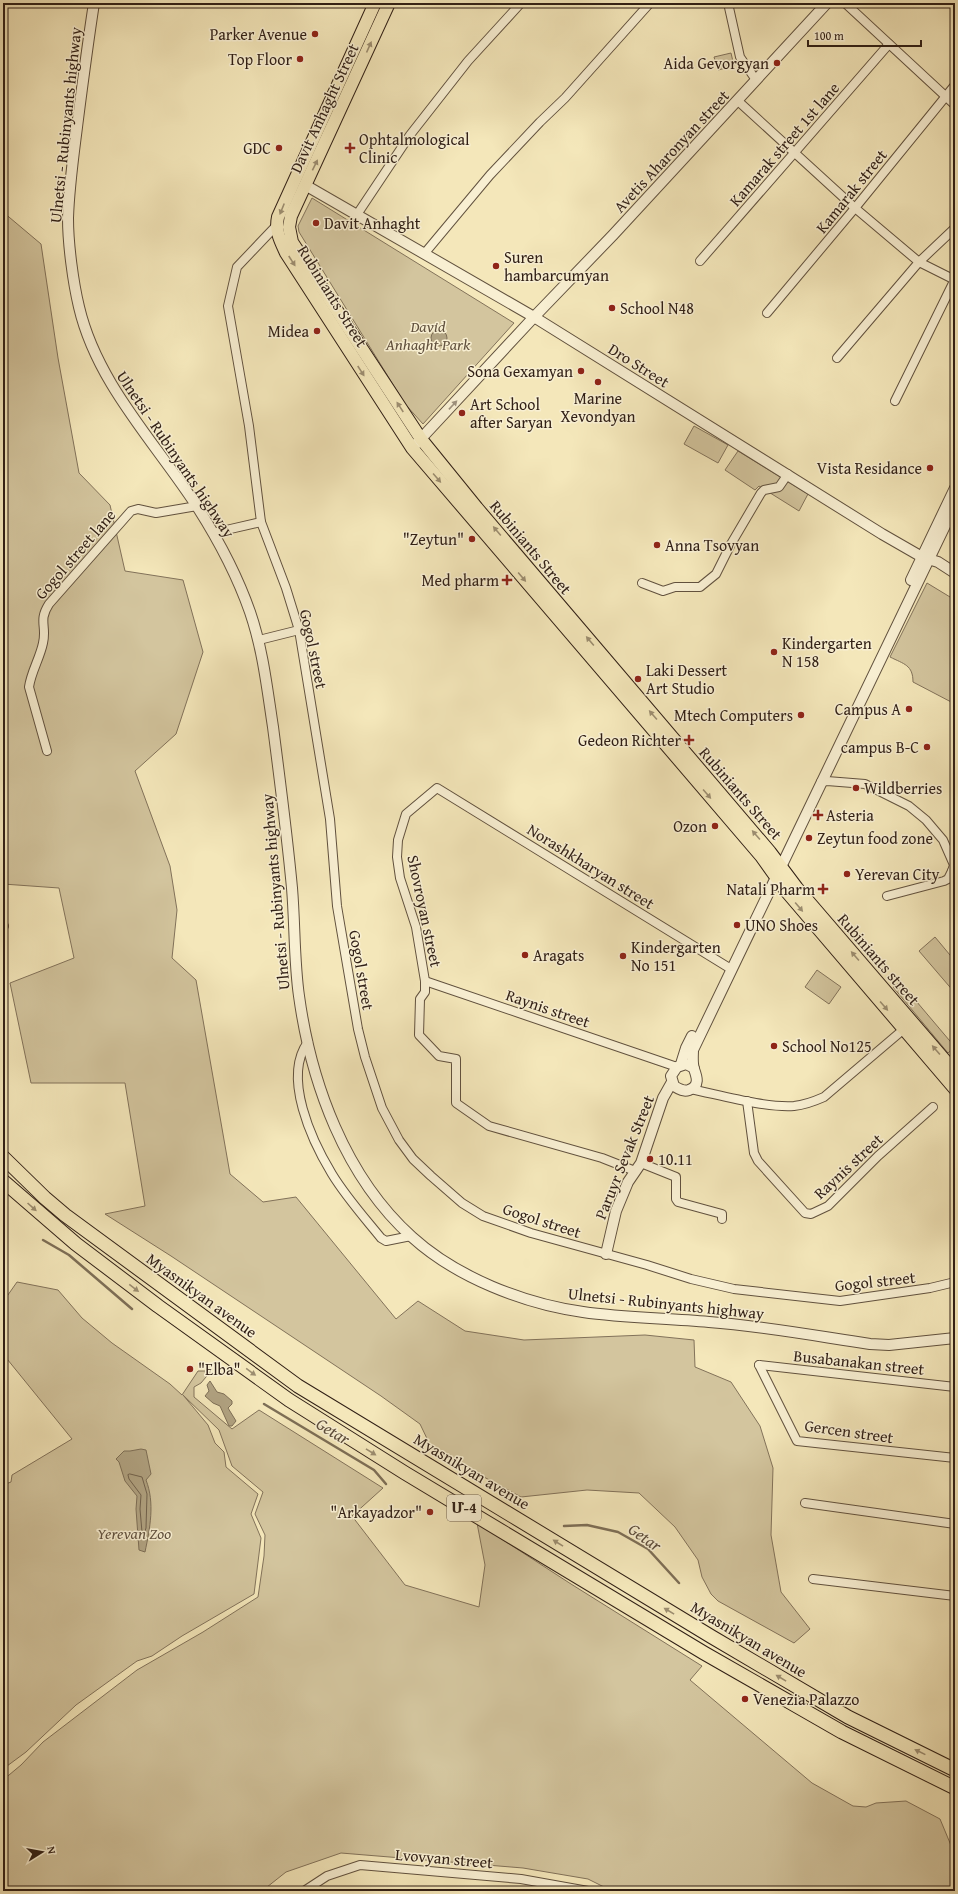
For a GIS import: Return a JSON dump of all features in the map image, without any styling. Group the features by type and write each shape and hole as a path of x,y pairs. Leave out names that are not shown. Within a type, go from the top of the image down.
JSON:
{"highway":[{"name":"Myasnikyan avenue","path":"3,1157 44,1198 65,1215 298,1386 842,1714 955,1770"},
{"name":"Myasnikyan avenue","path":"3,1181 76,1244 158,1306 289,1400 405,1473 704,1653 842,1732 955,1788"}],"main road":[{"name":"Davit Anhaght Street","path":"276,226 284,203 375,3"},
{"name":"Davit Anhaght Street","path":"289,226 291,216 389,3"},
{"name":"Rubiniants Street","path":"276,226 278,235 286,253 412,448 776,868"},
{"name":"Rubiniants Street","path":"289,226 290,234 297,250 421,440 776,868 790,896 955,1089"},
{"name":"Rubiniants street","path":"776,868 797,888 955,1072"}],"street":[{"name":"Ulnetsi - Rubinyants highway","path":"94,3 84,66 68,219 79,306 86,332 104,373 197,506 213,533 239,584 259,640 266,680 286,833 292,892 297,979 308,1042 329,1111 355,1165 374,1195 411,1236 458,1270 518,1296 554,1306 576,1311 746,1326 870,1344 889,1345 955,1338"},
{"path":"356,216 410,135 468,61 521,3"},
{"path":"424,254 490,176 540,122 565,98 650,3"},
{"path":"728,3 740,57 756,80"},
{"name":"Avetis Aharonyan street","path":"534,317 738,101 826,3"},
{"path":"845,3 955,105"},
{"name":"Kamarak street 1st lane","path":"700,261 795,154 889,44"},
{"name":"Kamarak street","path":"767,313 855,208 955,84"},
{"path":"738,101 855,208 919,262 955,279 895,401"},
{"name":"Dro Street","path":"305,185 356,216 534,317 882,534 925,558 938,562 955,573"},
{"name":"Gogol street","path":"276,226 237,267 228,306 249,426 261,522 286,588 299,630 330,820 337,906 358,1029 365,1057 382,1108 399,1140 413,1159 462,1203 484,1216 524,1230 691,1279 734,1289 840,1301 930,1288 955,1282"},
{"path":"837,358 919,262 955,228"},
{"path":"412,448 534,317"},
{"path":"642,583 663,591 675,587 700,586 716,574 731,544 761,493 764,490 780,487 788,474"},
{"path":"776,868 821,782 925,558 955,488"},
{"path":"676,1075 686,1048 728,968 925,558 955,505"},
{"name":"Gogol street lane","path":"47,751 29,687 43,642 43,613 49,604 131,511 138,509 156,514 197,506"},
{"path":"213,533 261,522"},
{"path":"925,558 935,567 955,578"},
{"path":"259,640 299,630"},
{"path":"821,782 827,781 865,784 909,806 926,820 942,840 954,865 954,870 948,879 944,882 887,896"},
{"name":"Norashkharyan street","path":"436,788 728,968"},
{"name":"Shovroyan street","path":"436,788 406,814 398,840 397,857 400,878 416,927 425,981 425,992 420,999 419,1035 439,1056 456,1059 456,1103 489,1126 638,1167"},
{"path":"728,968 693,1050 694,1068 698,1076 694,1085 710,1093 747,1101 794,1106 824,1097 904,1029"},
{"name":"Raynis street","path":"425,981 663,1062 676,1075"},
{"path":"308,1042 301,1051 298,1064 298,1081 302,1107 316,1146 332,1175 381,1238 386,1241 411,1236"},
{"path":"676,1075 690,1065 694,1068"},
{"name":"Paruyr Sevak Street","path":"606,1254 616,1211 628,1182 638,1167 665,1094 676,1075"},
{"name":"Paruyr Sevak Street","path":"676,1075 684,1090 694,1085"},
{"name":"Raynis street","path":"747,1101 754,1153 758,1161 805,1213 811,1214 828,1206 878,1156 933,1107"},
{"path":"638,1167 676,1177 676,1199 678,1202 722,1214 722,1219"},
{"name":"Busabanakan street","path":"759,1365 955,1387"},
{"name":"Gercen street","path":"759,1365 797,1441 955,1458"},
{"path":"805,1504 955,1524"},
{"path":"813,1579 955,1596"},
{"name":"Lvovyan street","path":"304,1891 327,1876 360,1865 521,1879 588,1891"}],"green space":[{"path":"731,53 734,66 718,70 714,57"},
{"name":"David Anhaght Park","path":"312,198 514,323 423,424 405,404 299,232 298,226"},
{"path":"3,212 41,244 58,358 79,473 110,505 125,571 183,580 203,652 176,734 135,771 170,866 177,910 172,958 196,980 230,1174 263,1202 296,1197 396,1319 418,1301 465,1331 524,1340 645,1335 694,1340 695,1367 731,1382 760,1426 773,1468 771,1535 781,1592 810,1629 794,1643 718,1601 711,1594 702,1577 698,1560 675,1527 639,1493 587,1490 521,1497 432,1449 420,1424 381,1396 171,1256 105,1214 145,1206 125,1083 31,1083 10,983 74,958 59,888 3,884"},
{"path":"694,426 728,445 718,463 684,444"},
{"path":"738,451 808,494 799,511 759,486 755,490 725,470"},
{"path":"927,583 955,600 955,704 913,682 913,676 909,668 890,657"},
{"path":"935,937 955,961 955,993 919,951"},
{"path":"817,970 841,987 829,1004 805,987"},
{"path":"900,982 955,1047 948,1053 893,987"},
{"name":"Yerevan Zoo","path":"17,1282 58,1290 82,1318 112,1343 170,1384 182,1395 198,1371 211,1371 201,1383 194,1387 194,1397 232,1429 259,1410 383,1488 352,1516 405,1585 479,1607 485,1565 477,1523 702,1666 690,1680 812,1783 853,1806 866,1807 876,1803 906,1801 940,1819 955,1855 955,1891 612,1891 588,1879 523,1868 341,1853 286,1872 262,1891 3,1891 3,1780 21,1765 43,1742 137,1670 203,1632 258,1597 264,1556 265,1535 255,1514 263,1492 232,1466 219,1430 183,1395 208,1425 215,1443 224,1452 226,1467 258,1494 251,1514 261,1538 254,1594 182,1636 152,1656 137,1661 76,1705 26,1752 3,1769 3,1485 11,1482 12,1475 72,1439 3,1354 3,1302"}],"water":[{"path":"439,330 445,332 447,338 445,344 439,346 433,344 431,338 433,332"},
{"path":"210,1381 217,1392 224,1394 232,1401 232,1404 228,1408 236,1421 232,1426 229,1426 220,1406 213,1403 205,1396 209,1391 207,1385"},
{"path":"141,1449 146,1450 151,1474 146,1480 149,1489 151,1516 145,1552 139,1550 136,1509 137,1496 125,1481 119,1462 116,1459 124,1451"}],"waterway":[{"name":"Getar","path":"43,1240 69,1255 132,1309"},
{"name":"Getar","path":"264,1404 374,1470 386,1484"},
{"name":"Getar","path":"564,1526 587,1525 618,1532 648,1549 679,1583"}],"place":[{"name":"Parker Avenue","path":"315,34"},
{"name":"Top Floor","path":"300,59"},
{"name":"Aida Gevorgyan","path":"777,63"},
{"name":"GDC","path":"279,148"},
{"name":"Ophtalmological Clinic","path":"350,148"},
{"name":"Davit Anhaght","path":"316,223"},
{"name":"Suren hambarcumyan","path":"496,266"},
{"name":"School N48","path":"612,308"},
{"name":"Midea","path":"317,331"},
{"name":"Sona Gexamyan","path":"581,371"},
{"name":"Marine Xevondyan","path":"598,382"},
{"name":"Art School after Saryan","path":"462,413"},
{"name":"Vista Residance","path":"930,468"},
{"name":"\"Zeytun\"","path":"472,539"},
{"name":"Anna Tsovyan","path":"657,545"},
{"name":"Med pharm","path":"507,580"},
{"name":"Kindergarten N 158","path":"774,652"},
{"name":"Laki Dessert Art Studio","path":"638,679"},
{"name":"Campus A","path":"909,709"},
{"name":"Mtech Computers","path":"801,715"},
{"name":"Gedeon Richter","path":"689,740"},
{"name":"campus B-C","path":"927,747"},
{"name":"Wildberries","path":"856,788"},
{"name":"Asteria","path":"818,815"},
{"name":"Ozon","path":"715,826"},
{"name":"Zeytun food zone","path":"809,838"},
{"name":"Yerevan City","path":"847,874"},
{"name":"Natali Pharm","path":"823,889"},
{"name":"UNO Shoes","path":"737,925"},
{"name":"Aragats","path":"525,955"},
{"name":"Kindergarten No 151","path":"623,956"},
{"name":"School No125","path":"774,1046"},
{"name":"10.11","path":"650,1159"},
{"name":"\"Elba\"","path":"190,1369"},
{"name":"\"Arkayadzor\"","path":"430,1512"},
{"name":"Venezia Palazzo","path":"745,1699"}]}
